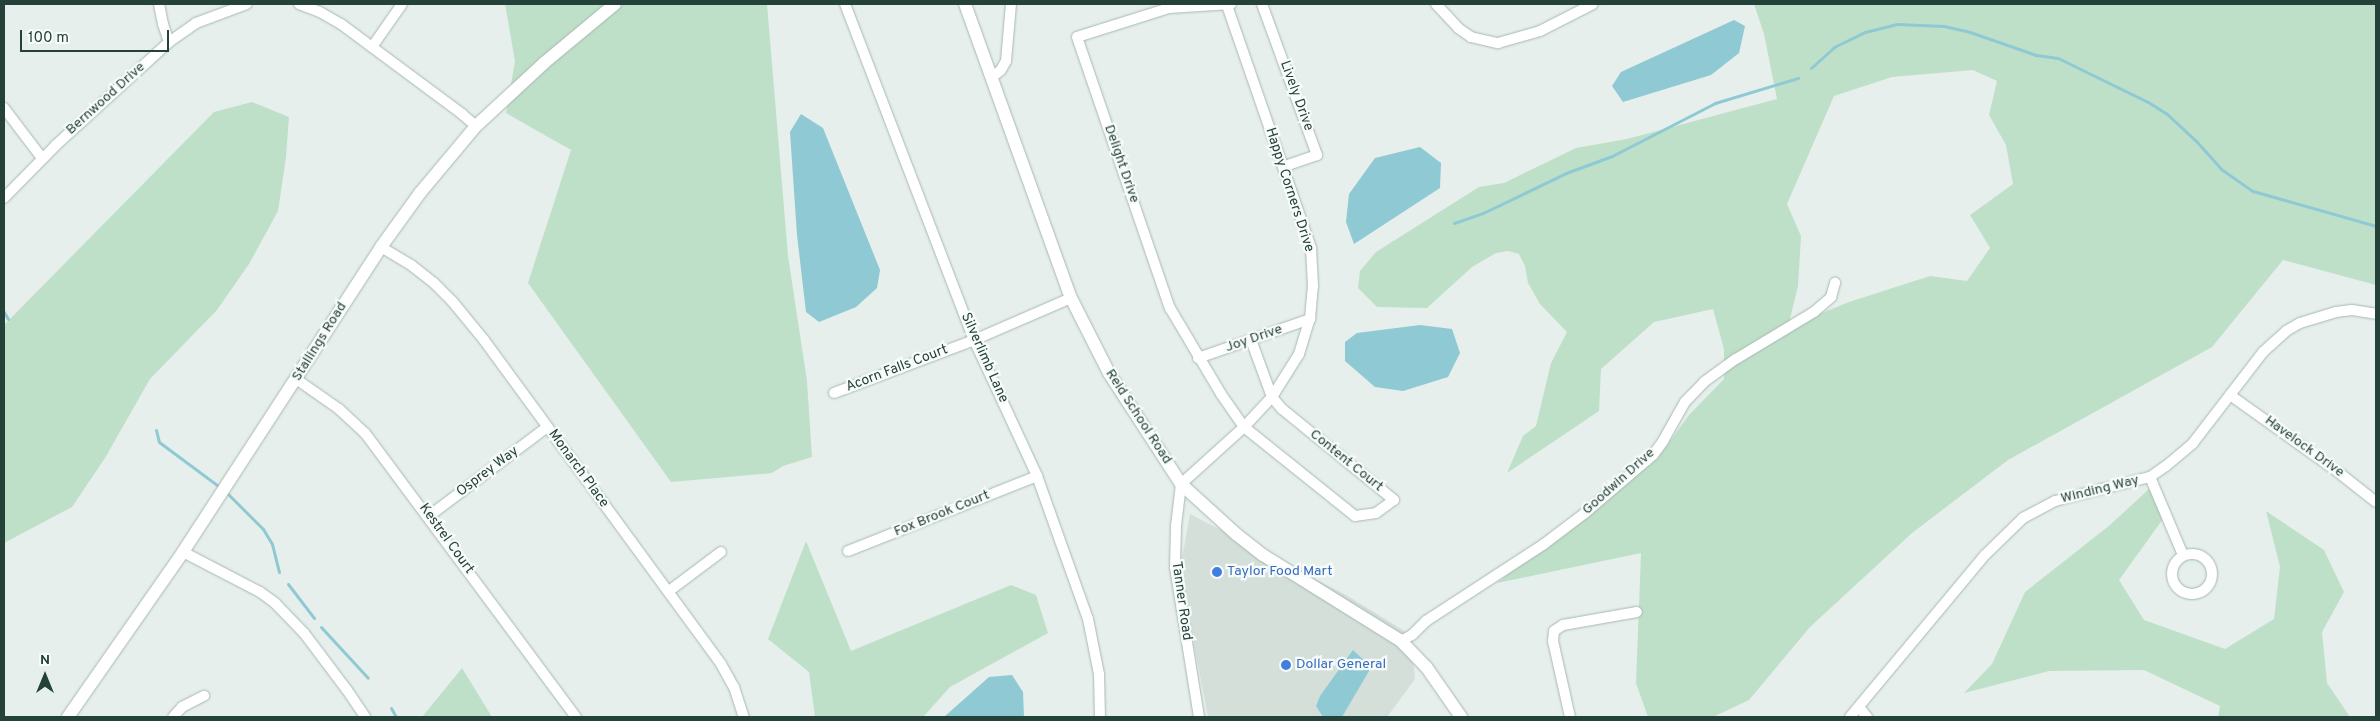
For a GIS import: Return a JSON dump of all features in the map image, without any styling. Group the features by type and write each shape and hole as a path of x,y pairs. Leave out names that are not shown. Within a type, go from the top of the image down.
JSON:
{"street":[{"path":"159,4 169,42"},
{"name":"Bernwood Drive","path":"4,198 42,158 169,42 196,23 247,4"},
{"path":"299,4 327,16 372,47 476,126"},
{"path":"372,47 402,4"},
{"name":"Stallings Road","path":"68,717 183,552 381,246 420,193 476,126 544,63 615,4"},
{"name":"Silverlimb Lane","path":"845,4 974,340 1037,476 1088,619 1099,674 1100,717"},
{"name":"Reid School Road","path":"966,4 1071,298 1109,373 1181,484 1236,534 1263,555 1401,641 1427,668 1461,717"},
{"path":"992,77 1001,70 1006,61 1011,4"},
{"name":"Happy Corners Drive","path":"1181,484 1244,427 1272,398 1299,354 1310,320 1313,286 1311,248 1229,4"},
{"name":"Delight Drive","path":"1229,4 1169,8 1077,37 1170,308 1198,358 1244,427"},
{"name":"Lively Drive","path":"1262,4 1317,154 1283,167"},
{"path":"1436,4 1458,28 1471,37 1498,43 1540,31 1593,4"},
{"path":"4,108 26,140 42,158"},
{"name":"Monarch Place","path":"381,246 411,265 452,301 484,340 722,664 734,687 744,717"},
{"name":"Goodwin Drive","path":"1401,641 1412,635 1426,621 1544,544 1585,512 1653,455 1685,402 1698,388 1736,359 1814,312 1831,297 1835,283"},
{"name":"Acorn Falls Court","path":"834,393 974,340 1071,298"},
{"name":"Winding Way","path":"1850,717 1985,555 2023,518 2054,501 2150,477 2194,442 2270,346 2286,331 2300,323 2336,312 2352,310 2376,314"},
{"name":"Joy Drive","path":"1198,358 1310,320"},
{"name":"Content Court","path":"1244,427 1355,516 1376,513 1394,500 1282,409 1272,398 1251,340"},
{"name":"Kestrel Court","path":"296,379 339,409 365,433 429,516 576,717"},
{"name":"Havelock Drive","path":"2230,395 2338,472 2376,502"},
{"name":"Osprey Way","path":"429,516 548,427"},
{"name":"Fox Brook Court","path":"848,551 1037,476"},
{"path":"2150,477 2183,555"},
{"name":"Tanner Road","path":"1181,484 1176,526 1175,567 1199,717"},
{"path":"183,552 260,592 286,614 342,683 365,717"},
{"path":"669,591 721,552"},
{"path":"2197,554 2209,562 2212,568 2210,583 2200,592 2186,594 2174,585 2172,579 2173,565 2183,555 2197,554"},
{"path":"1570,717 1553,640 1554,631 1563,625 1637,612"},
{"path":"173,717 182,707 204,696"},
{"path":"1859,707 1867,717"}],"shaded area":[{"path":"1190,514 1346,595 1411,635 1415,679 1387,717 1208,717 1180,570"}],"green space":[{"path":"505,4 767,4 788,256 807,381 812,457 783,466 772,473 671,482 528,283 571,150 506,113 515,61"},
{"path":"1754,4 2376,4 2376,285 2283,260 2212,347 2008,460 1912,533 1810,627 1749,700 1713,717 1648,717 1636,683 1641,553 1497,583 1658,458 1689,415 1724,379 1724,349 1713,309 1654,322 1601,369 1599,411 1507,473 1523,436 1536,426 1551,363 1567,332 1540,304 1528,283 1525,266 1519,254 1508,251 1496,253 1472,267 1427,308 1377,307 1358,288 1360,271 1376,252 1479,187 1504,183 1576,148 1627,139 1777,99 1764,34","holes":["1973,70 1997,81 1989,115 2006,145 2013,184 1970,215 1990,248 1967,281 1930,276 1849,302 1788,327 1798,286 1801,236 1787,204 1834,96 1892,77"]},
{"path":"252,102 289,117 286,157 278,211 249,264 217,310 150,379 105,458 72,507 4,543 4,325 214,112"},
{"path":"2149,489 2163,519 2119,580 2144,620 2225,649 2274,619 2280,567 2266,511 2324,550 2344,592 2322,632 2327,683 2350,717 2218,717 2220,706 2144,670 2049,671 1964,693 1992,664 2025,592 2110,525"},
{"path":"806,541 851,651 1011,585 1036,595 1048,633 950,687 923,717 815,717 809,672 768,639"},
{"path":"462,668 492,717 422,717"}],"water":[{"path":"1734,20 1745,26 1739,53 1711,75 1623,102 1612,86 1621,72"},
{"path":"801,114 823,128 880,270 877,288 856,307 819,322 806,312 797,235 790,132"},
{"path":"1420,147 1441,163 1440,188 1354,244 1346,222 1349,194 1375,158"},
{"path":"1420,325 1452,329 1460,353 1448,377 1403,391 1375,387 1345,361 1345,342 1357,333"},
{"path":"1353,650 1367,663 1369,671 1342,717 1323,717 1316,706 1320,696"},
{"path":"1012,675 1023,692 1024,717 944,717 989,677"}],"waterway":[{"path":"1811,68 1834,47 1865,32 1897,24 1944,26 1970,32 2036,55 2058,58 2148,102 2167,114 2197,142 2221,169 2253,191 2376,226"},
{"path":"1454,223 1483,213 1566,173 1612,156 1715,103 1798,78"},
{"path":"4,312 8,319"},
{"path":"156,430 159,442 221,488"},
{"path":"226,492 263,529 272,544 279,572"},
{"path":"288,584 314,618"},
{"path":"321,627 368,678"},
{"path":"391,708 396,717"}],"place":[{"name":"Taylor Food Mart","path":"1217,572"},
{"name":"Dollar General","path":"1286,665"}]}
